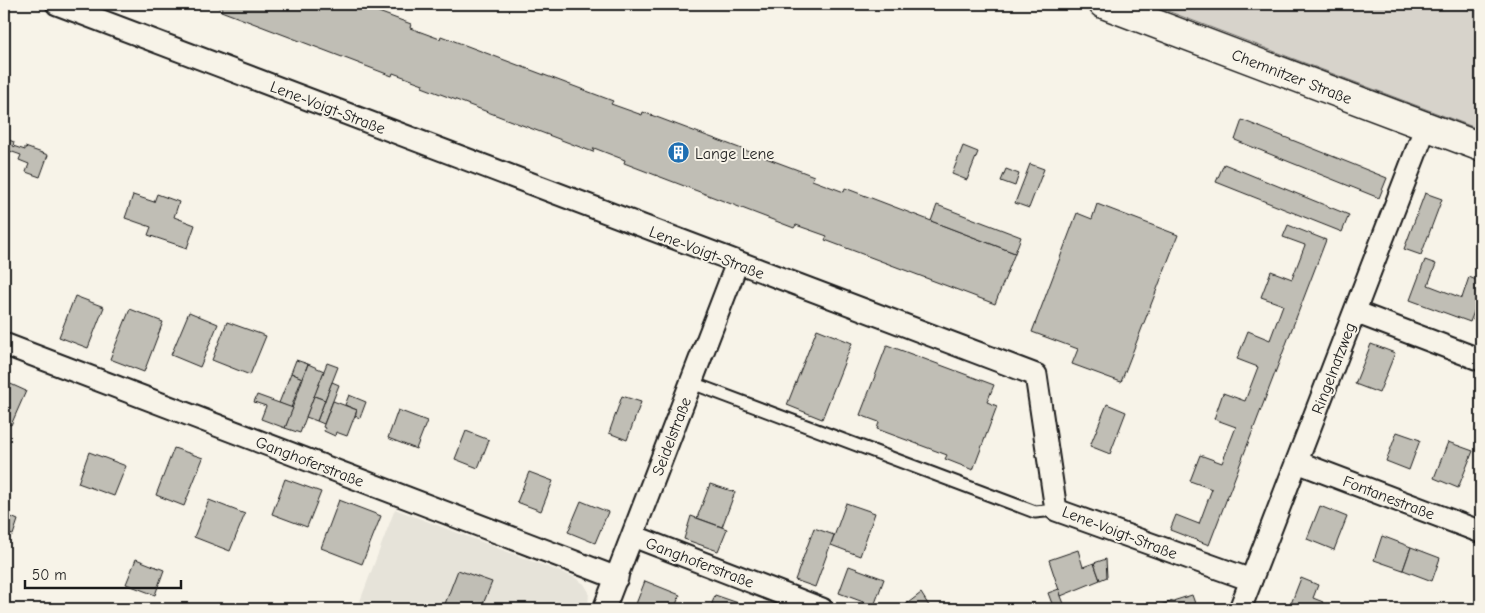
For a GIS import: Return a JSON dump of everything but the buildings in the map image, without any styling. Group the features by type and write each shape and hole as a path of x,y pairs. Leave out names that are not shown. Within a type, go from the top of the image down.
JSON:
{"main road":[{"name":"Chemnitzer Straße","path":"1103,4 1481,148"}],"street":[{"name":"Lene-Voigt-Straße","path":"57,4 736,263 1036,375 1056,510 1251,580"},
{"name":"Ringelnatzweg","path":"1240,609 1426,126"},
{"name":"Seidelstraße","path":"604,609 736,263"},
{"path":"1355,312 1481,360"},
{"name":"Ganghoferstraße","path":"4,344 617,578"},
{"name":"Fontanestraße","path":"1297,462 1481,532"},
{"name":"Ganghoferstraße","path":"633,536 822,609"}],"lane":[{"path":"692,382 1035,512 1056,510"}],"shaded area":[{"path":"1149,4 1481,4 1481,130 1165,10"},
{"path":"395,509 574,577 584,584 589,592 588,609 357,609"}],"place":[{"name":"Lange Lene","path":"679,153"}]}
